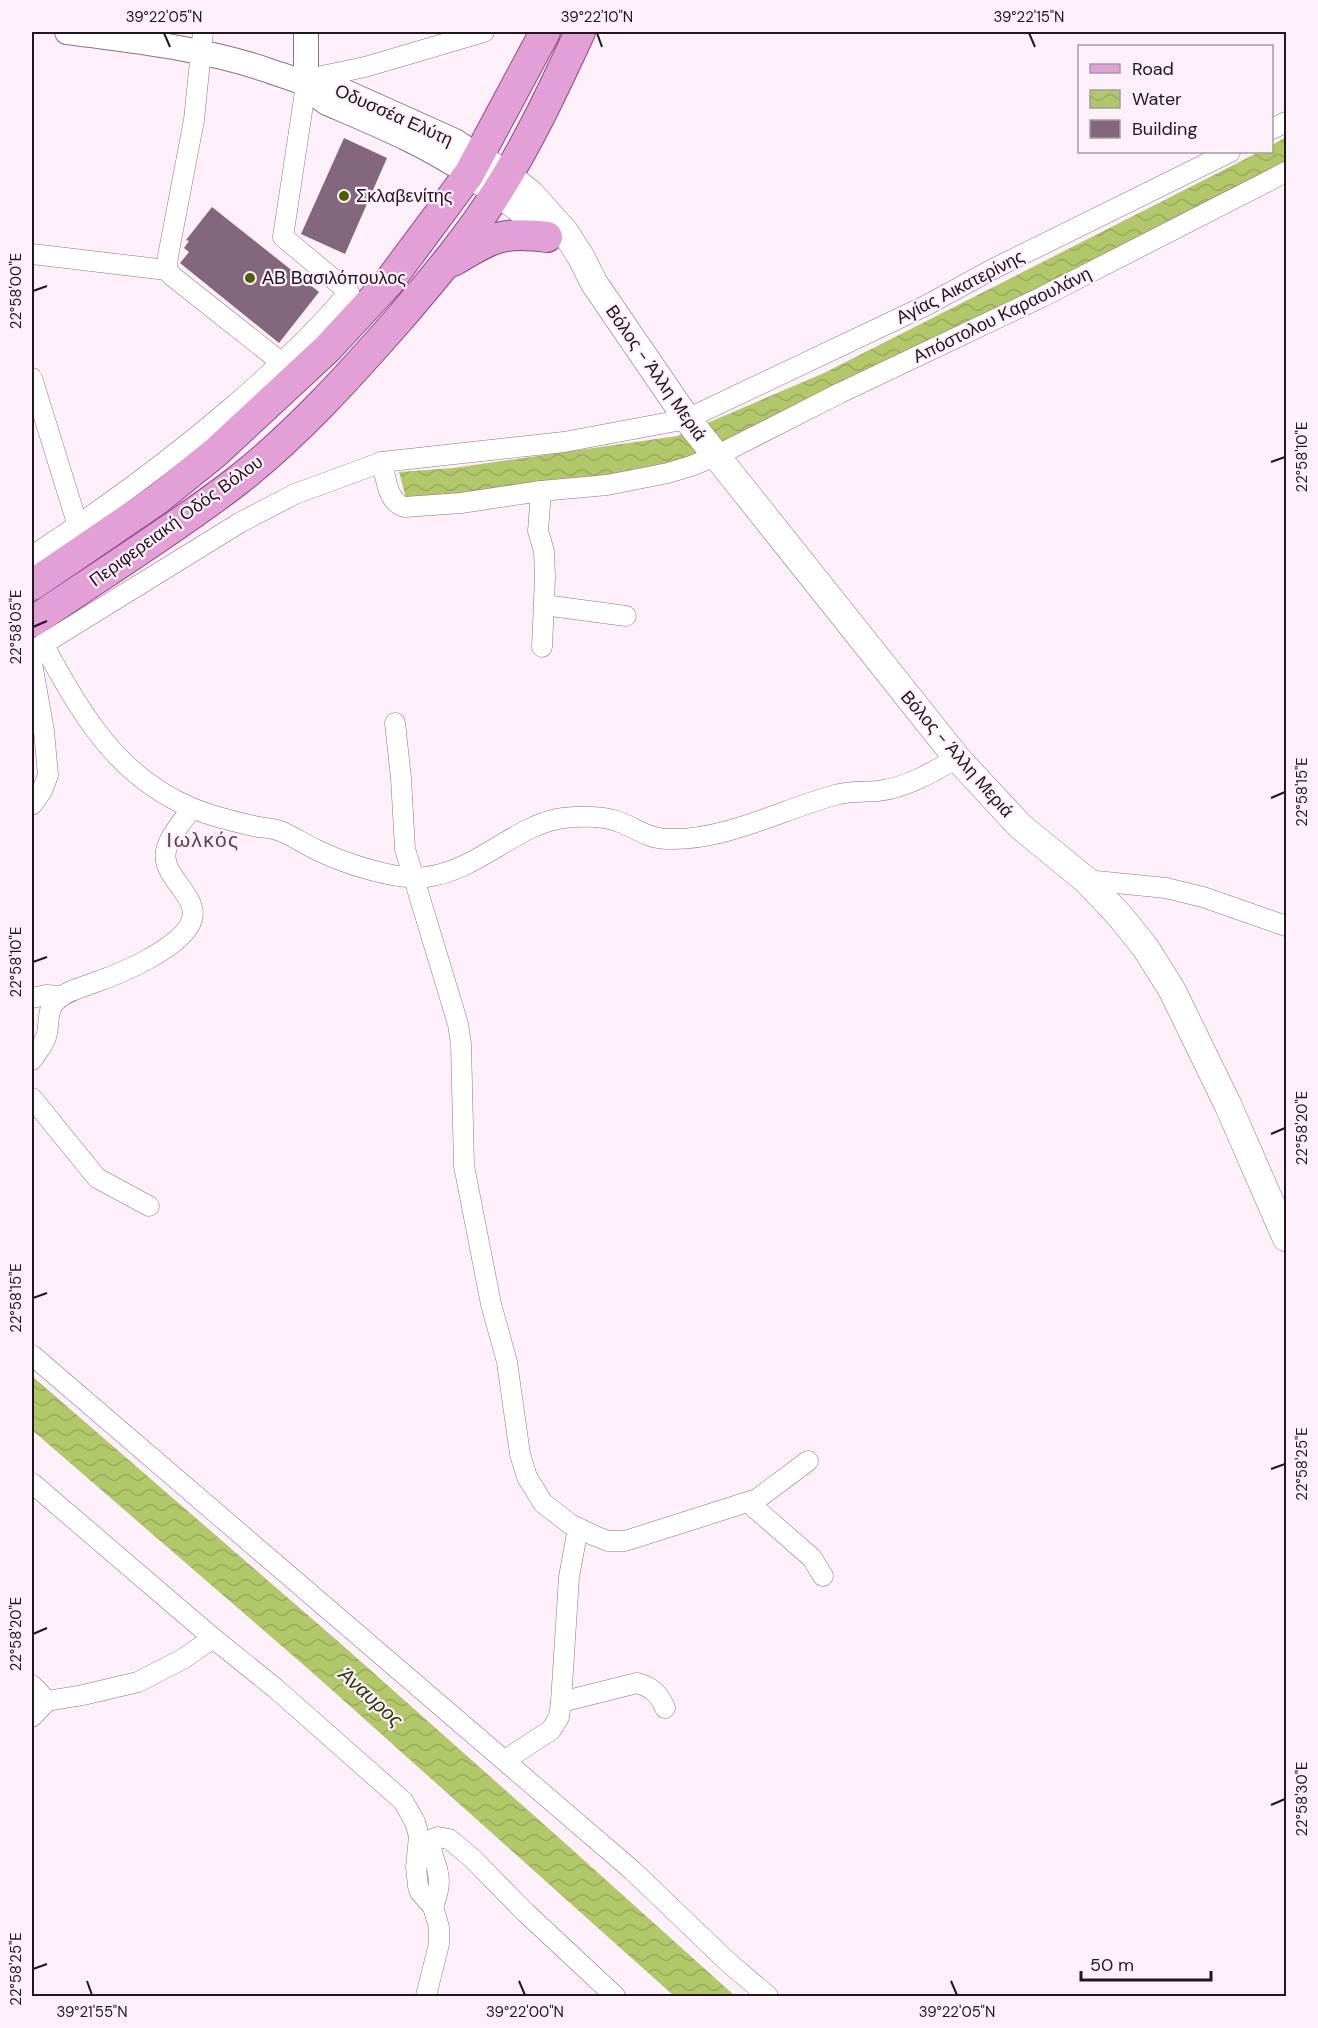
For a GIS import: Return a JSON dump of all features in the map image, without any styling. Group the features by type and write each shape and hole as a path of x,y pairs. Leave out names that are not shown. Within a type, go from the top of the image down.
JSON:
{"main road":[{"name":"Περιφερειακή Οδός Βόλου","path":"32,585 158,499 215,453 328,348 388,283 474,166 545,32"},
{"name":"Περιφερειακή Οδός Βόλου","path":"35,639 151,543 236,481 270,453 356,368 443,267 502,184 580,32"},
{"name":"Βόλος - Άλλη Μεριά","path":"474,166 502,184 539,202 566,232 594,284 687,419 957,758 1020,826 1086,880 1145,947 1172,990 1228,1105 1287,1238"},
{"name":"Βόλος - Άλλη Μεριά","path":"502,184 525,215 573,266 594,284"},
{"path":"443,267 492,238 513,235 546,237"}],"street":[{"name":"Οδυσσέα Ελύτη","path":"67,32 202,41 254,66 306,85 317,97 327,103 435,152 474,166"},
{"path":"32,556 78,526 182,449 282,363 320,326 349,292 283,237 306,85 306,32"},
{"path":"306,85 322,76 365,67 484,32"},
{"path":"167,270 194,120 202,41"},
{"path":"1273,129 1287,122"},
{"name":"Αγίας Αικατερίνης","path":"35,639 277,503 312,487 382,462 564,442 687,419 927,305 993,269 1228,153"},
{"name":"Απόστολου Καραουλάνη","path":"382,462 393,500 403,507 461,503 541,491 607,485 668,473 716,456 840,393 1042,297 1287,172"},
{"path":"32,254 167,270 282,363"},
{"path":"32,378 78,526"},
{"path":"541,491 538,531 544,551 542,647"},
{"path":"544,605 626,616"},
{"path":"35,639 98,734 136,776 154,789 192,808 238,822 277,830 330,856 412,878 434,875 456,868 556,819 574,817 607,819 620,822 650,837 663,839 704,837 835,795 876,791 895,786 933,771 957,758"},
{"path":"32,663 44,731 48,775 42,790 32,804"},
{"path":"395,723 401,778 404,842 412,878 458,1024 461,1044 464,1166 491,1304 507,1362 520,1454 527,1477 543,1503 560,1517 608,1541 620,1542 749,1503 768,1493 808,1461"},
{"path":"32,1060 43,1046 50,1009 54,1002 62,996 128,970 173,942 189,926 193,909 167,867 165,857 168,844 192,808"},
{"path":"1086,880 1166,888 1203,897 1287,926"},
{"path":"32,998 46,995 62,996"},
{"path":"32,1098 97,1178 148,1206"},
{"path":"32,1355 633,1871 729,1963 768,1996"},
{"path":"32,1483 275,1688 403,1801 415,1822 419,1836 416,1867 418,1886 420,1892 433,1907 440,1936 426,1996"},
{"path":"749,1503 812,1558 823,1576"},
{"path":"505,1760 551,1730 559,1717 569,1576 578,1528"},
{"path":"32,1718 47,1701 138,1682 183,1659 213,1638"},
{"path":"561,1702 637,1683 657,1693 665,1708"},
{"path":"32,1685 47,1701"},
{"path":"433,1907 439,1876 430,1846 433,1839 444,1837 472,1858 525,1912 615,1996"}],"water":[{"path":"1286,137 1286,163 833,393 689,463 407,502 399,472 453,468 677,436 824,373 1257,153 1273,153 1273,144"},
{"name":"Άναυρος","path":"32,1376 340,1643 735,1996 674,1996 314,1674 32,1430"}],"building":[{"name":"Σκλαβενίτης","path":"344,138 387,158 345,254 301,234"},
{"name":"ΑΒ Βασιλόπουλος","path":"212,207 319,292 279,343 180,263 189,252 184,248 189,241 186,240"}],"place":[{"name":"Σκλαβενίτης","path":"344,196"},
{"name":"ΑΒ Βασιλόπουλος","path":"250,278"}],"district":[{"name":"Ιωλκός","path":"203,840"}]}
